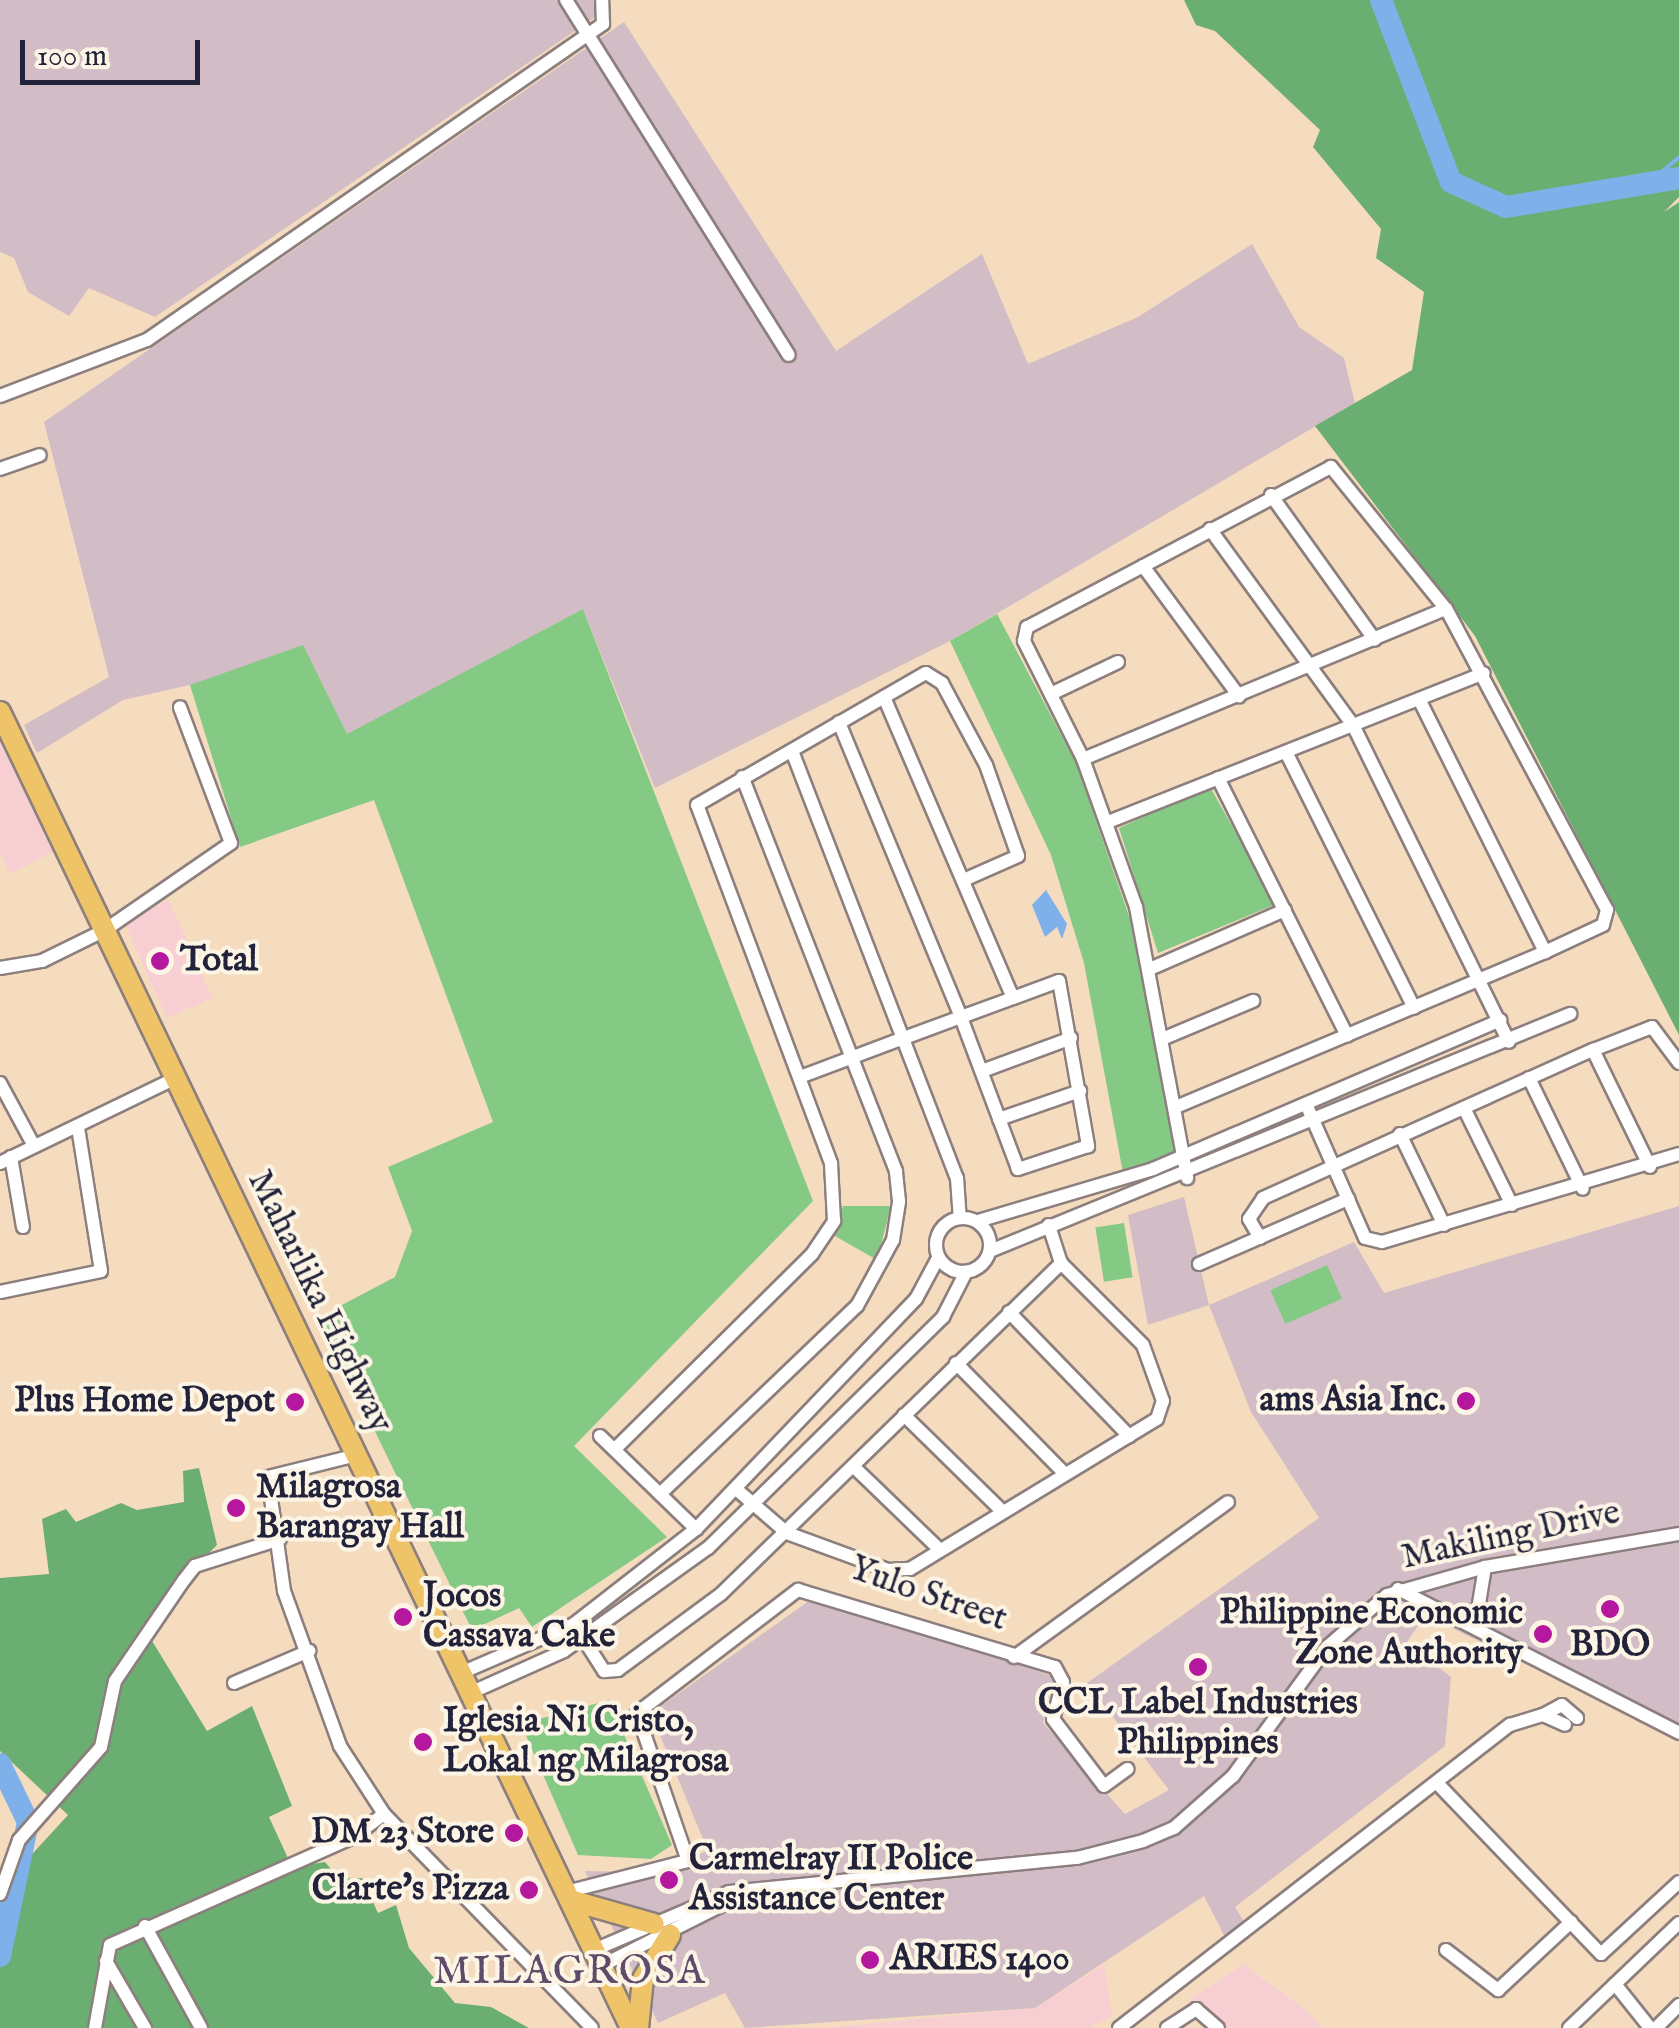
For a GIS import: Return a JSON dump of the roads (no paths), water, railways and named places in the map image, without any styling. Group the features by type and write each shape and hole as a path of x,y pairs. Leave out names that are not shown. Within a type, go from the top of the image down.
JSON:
{"highway":[{"name":"Maharlika Highway","path":"0,712 634,2028"},
{"path":"568,1896 662,1930 642,1978 634,2028"}],"street":[{"path":"566,0 789,356"},
{"path":"0,396 125,354 588,33 608,15 602,0"},
{"path":"0,469 40,456"},
{"path":"1176,1107 1603,925 1606,910 1484,673 1446,609 1343,471 1316,468 1027,627 1024,640 1053,693 1108,822 1152,968 1187,1178"},
{"path":"1271,495 1376,640"},
{"path":"1210,529 1353,725 1482,979 1509,1042"},
{"path":"1143,566 1239,696"},
{"path":"1083,759 1446,609"},
{"path":"1053,693 1118,662"},
{"path":"1108,822 1484,673"},
{"path":"615,1450 812,1254 834,1221 831,1163 697,818 703,799 926,674 942,682 986,765 1018,856 966,879"},
{"path":"884,696 966,879 1013,998"},
{"path":"1419,699 1546,952"},
{"path":"0,968 42,961 104,930 231,843 180,707"},
{"path":"800,1077 960,1017 1059,981 1088,1146 1018,1169 982,1071 960,1017 838,722"},
{"path":"792,750 958,1178 960,1217"},
{"path":"1286,752 1414,1008"},
{"path":"660,1494 811,1354 882,1268 899,1201 896,1171 742,778"},
{"path":"1218,778 1346,1036"},
{"path":"1152,968 1285,910"},
{"path":"1162,1039 1253,1001"},
{"path":"466,1683 582,1640 755,1508 943,1317 966,1272 990,1251 1049,1225 1187,1178 1570,1014"},
{"path":"466,1683 574,1624 696,1529 916,1299 938,1258 944,1224 960,1217 978,1221 1185,1157 1500,1020"},
{"path":"1260,1238 1252,1207 1400,1134 1593,1050 1652,1027 1679,1063"},
{"path":"982,1071 1071,1038"},
{"path":"1593,1050 1650,1167"},
{"path":"23,1227 6,1160 176,1078"},
{"path":"1529,1078 1583,1189"},
{"path":"0,1083 34,1146"},
{"path":"999,1119 1080,1091"},
{"path":"1306,1104 1365,1238 1444,1225 1583,1189 1679,1154"},
{"path":"1464,1108 1512,1205"},
{"path":"0,1292 100,1271 78,1126"},
{"path":"1400,1134 1444,1225"},
{"path":"1199,1264 1348,1199"},
{"path":"978,1221 990,1251"},
{"path":"736,1489 787,1533 888,1570 910,1569 1163,1412 1143,1345 1061,1264 1049,1225"},
{"path":"938,1258 966,1272"},
{"path":"574,1624 604,1670 618,1670 787,1533 1061,1264"},
{"path":"1009,1312 1129,1436"},
{"path":"956,1363 1064,1473"},
{"path":"904,1415 1002,1511"},
{"path":"600,1436 696,1529"},
{"path":"357,1455 268,1478 280,1540 284,1591 309,1651 340,1746 384,1814 592,2028"},
{"path":"853,1466 940,1550"},
{"path":"1014,1657 1228,1502"},
{"name":"Makiling Drive","path":"598,1958 748,1892 1077,1858 1174,1828 1232,1776 1326,1647 1398,1589 1485,1567 1679,1534"},
{"path":"0,1894 19,1840 41,1820 101,1747 115,1681 195,1566 280,1540"},
{"path":"1475,1628 1485,1567"},
{"path":"1398,1589 1679,1733"},
{"name":"Yulo Street","path":"568,1896 688,1861 637,1713 798,1590 1055,1667 1062,1682 1052,1719 1104,1786 1128,1769"},
{"path":"234,1682 309,1651"},
{"path":"1119,2028 1510,1725 1544,1714 1571,1722"},
{"path":"1437,1783 1605,1956 1679,1882"},
{"path":"95,2028 110,1946 145,1926 352,1838 384,1814"},
{"path":"1446,1950 1498,1990 1571,1922"},
{"path":"1569,2028 1679,1922"},
{"path":"145,1926 202,2028"},
{"path":"105,1960 145,2028"},
{"path":"1615,1984 1653,2028 1679,2006"},
{"path":"1167,2028 1196,2009 1218,2028"}],"water":[{"path":"1046,890 1067,924 1062,939 1057,927 1045,937 1032,905"}],"waterway":[{"path":"1381,0 1451,182 1506,207 1679,178"},
{"path":"1652,180 1679,157"},
{"path":"0,1764 28,1822 0,1956"}],"place":[{"name":"Total","path":"160,961"},
{"name":"ams Asia Inc.","path":"1466,1401"},
{"name":"Plus Home Depot","path":"295,1402"},
{"name":"Milagrosa Barangay Hall","path":"236,1508"},
{"name":"BDO","path":"1610,1609"},
{"name":"Jocos Cassava Cake","path":"403,1617"},
{"name":"Philippine Economic Zone Authority","path":"1543,1634"},
{"name":"CCL Label Industries Philippines","path":"1198,1667"},
{"name":"Iglesia Ni Cristo, Lokal ng Milagrosa","path":"423,1742"},
{"name":"DM 23 Store","path":"514,1833"},
{"name":"Carmelray II Police Assistance Center","path":"669,1880"},
{"name":"Clarte's Pizza","path":"529,1890"},
{"name":"ARIES 1400","path":"870,1960"}],"district":[{"name":"MILAGROSA","path":"570,1973"}]}
